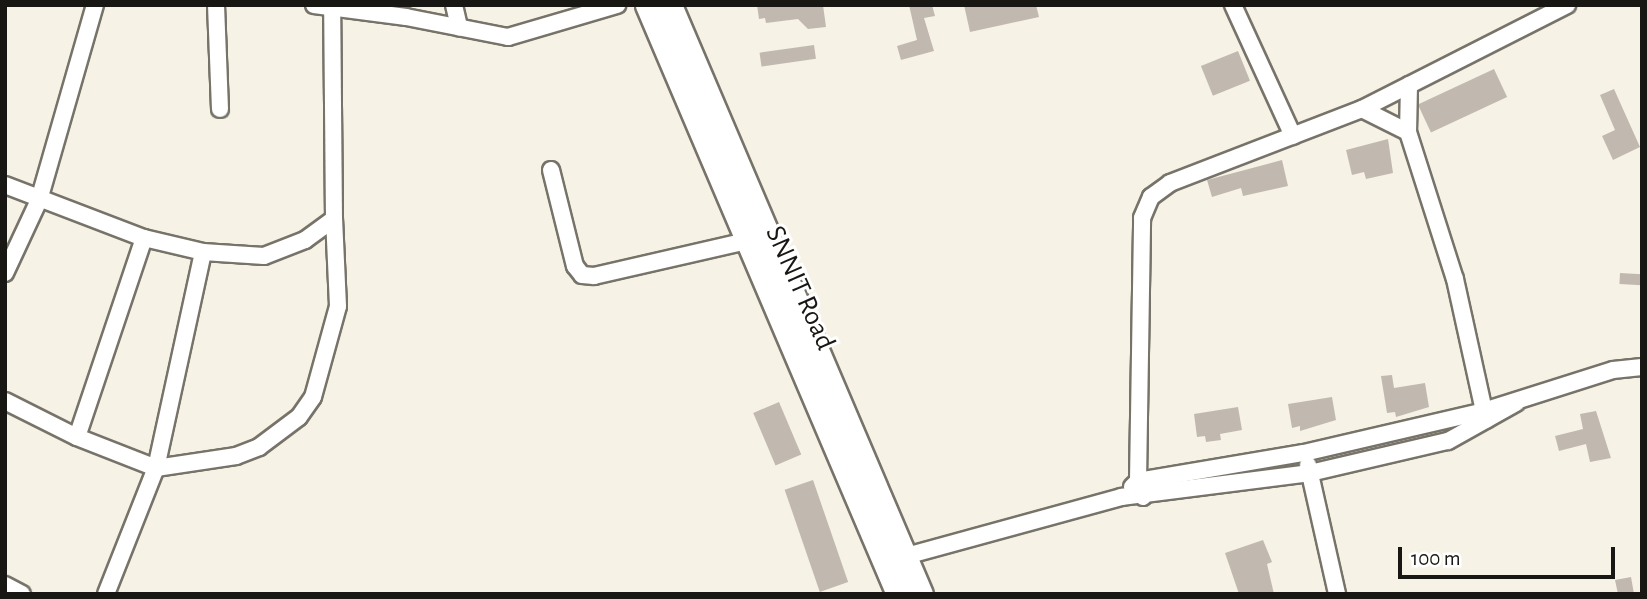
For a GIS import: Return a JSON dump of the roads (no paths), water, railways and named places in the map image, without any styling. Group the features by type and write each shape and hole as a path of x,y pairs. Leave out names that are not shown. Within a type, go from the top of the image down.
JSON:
{"street":[{"path":"5,273 39,200 95,5"},
{"path":"216,5 220,109"},
{"path":"314,5 508,37 617,5"},
{"path":"454,5 459,27"},
{"name":"SNNIT Road","path":"647,5 747,241 786,304"},
{"name":"SNNIT Road","path":"670,5 898,594"},
{"path":"1233,5 1293,135"},
{"path":"1141,489 1142,218 1152,197 1170,183 1363,109 1567,5"},
{"path":"5,401 76,438 156,468 236,456 259,447 299,417 313,397 338,306 334,219 332,10"},
{"path":"1409,85 1408,132 1455,279 1485,417"},
{"path":"1363,109 1408,132"},
{"path":"551,170 575,267 582,275 594,276 747,241"},
{"path":"5,185 144,238 203,252 264,256 282,252 334,219"},
{"path":"76,438 144,238"},
{"path":"106,594 156,468 203,252"},
{"name":"SNNIT Road","path":"801,339 906,556 921,594"},
{"path":"1141,489 1310,473 1448,441 1485,417 1516,403 1612,370 1642,367"},
{"path":"906,556 1121,497 1141,489 1485,417"},
{"path":"1304,453 1337,594"},
{"path":"5,585 22,594"}]}
